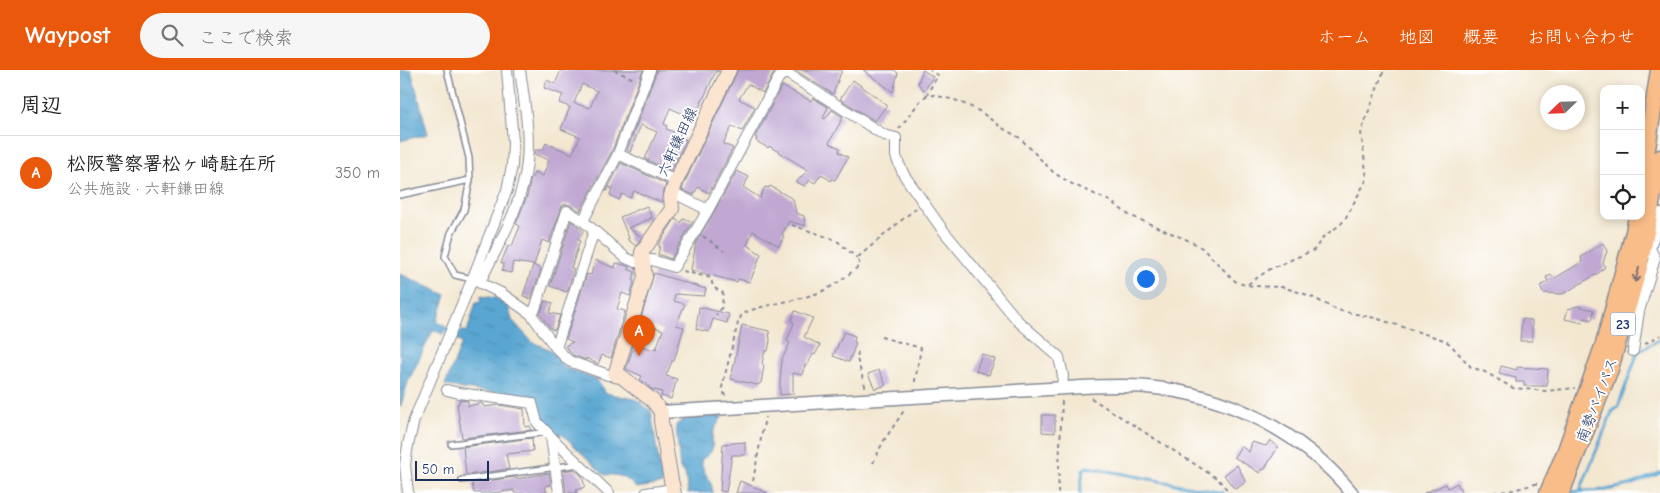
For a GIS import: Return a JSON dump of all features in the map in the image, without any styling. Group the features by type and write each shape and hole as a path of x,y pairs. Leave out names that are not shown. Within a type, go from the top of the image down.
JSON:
{"highway":[{"path":"1643,175 1659,70"},
{"name":"南勢バイパス","path":"1553,486 1610,369 1640,263 1660,158"},
{"name":"南勢バイパス","path":"1553,486 1604,344 1636,220"}],"main road":[{"name":"六軒鎌田線","path":"615,374 645,276 642,252 672,209 671,196 674,186 729,70"},
{"path":"615,374 621,376 653,401 661,417 673,488"}],"street":[{"path":"476,281 507,190 512,166 513,142 507,70"},
{"path":"408,493 406,464 414,420 454,323 514,212 526,173 528,141 520,70"},
{"path":"583,221 618,154 650,70"},
{"path":"531,314 535,309 567,211 583,221 626,258 635,262 652,260 674,267 708,210 778,79 785,71 884,135 896,138 896,156 904,175 942,229 1018,321 1059,357 1063,376 1062,388"},
{"path":"618,154 674,186 708,210"},
{"path":"1634,351 1639,311 1655,258 1650,249 1660,213"},
{"path":"556,348 594,231"},
{"path":"476,281 501,293 531,314 556,348 569,361 608,375 615,374"},
{"path":"661,417 731,407 868,399 1082,387 1132,386 1160,388 1189,393 1235,407 1266,422 1298,442 1330,468 1352,493"},
{"path":"447,390 532,403 537,422 550,434 557,444 609,493"},
{"path":"550,434 559,493"},
{"path":"646,493 673,488"}],"lane":[{"path":"447,70 469,158 470,180 464,210 451,233 445,256 455,274 476,281"},
{"path":"400,195 470,180"},
{"path":"451,444 550,434"},
{"path":"462,480 580,464"}],"path":[{"path":"614,70 645,84"},
{"path":"896,138 897,130 926,96 938,76 930,70"},
{"path":"1248,284 1270,269 1314,250 1324,236 1340,225 1345,219 1366,179 1361,132 1384,70"},
{"path":"926,96 955,100 981,112 1002,128 1020,138 1054,173 1072,184 1110,201 1129,215 1197,245 1235,281 1242,284 1282,287 1308,295 1338,310 1375,318 1444,340 1471,367 1485,372 1513,388 1546,391 1576,388"},
{"path":"857,258 924,201"},
{"path":"731,407 726,401 722,387 742,314 825,290 850,274 860,265 857,258 836,240 792,225"},
{"path":"694,232 724,251"},
{"path":"674,267 677,270 711,278 714,287 723,293 722,307 716,315"},
{"path":"858,352 857,359 868,399"},
{"path":"1082,387 1085,394 1218,479 1230,493"},
{"path":"1058,493 1062,388"},
{"path":"754,482 768,405"},
{"path":"1486,493 1553,486"}],"water":[{"path":"400,70 411,70 428,134 400,141"},
{"path":"400,274 446,295 437,322 446,326 443,334 433,330 408,382 400,408"},
{"path":"481,296 496,298 508,306 512,320 532,342 551,350 564,367 597,380 605,393 635,399 651,411 662,484 636,488 622,477 604,475 561,433 558,435 543,419 535,397 445,385 462,343 457,340 461,330 467,332 476,302 480,303"},
{"path":"724,415 713,433 710,453 701,460 713,493 688,493 685,473 680,469 676,425 683,420"}],"building":[{"path":"561,70 643,70 612,151 580,211 570,205 562,206 549,243 542,240 534,265 513,262 511,273 502,271 504,264 501,263 508,246 512,246 520,226 516,224 527,196 531,179 534,173 543,176 549,160 534,154 535,150 543,150 546,143 572,154 580,137 561,129 570,107 559,103 563,95 544,88 547,80 555,84","holes":["582,84 597,91 590,108 574,103"]},
{"path":"657,70 719,70 718,72 716,71 694,119 670,108 664,124 667,126 666,129 682,135 682,138 686,140 671,171 645,159 657,132 641,125 630,152 627,150"},
{"path":"738,70 775,71 763,93 748,84 739,99 755,107 742,131 732,126 723,144 733,148 709,193 698,187 694,195 682,190 684,184"},
{"path":"795,70 842,70 833,94"},
{"path":"863,70 894,70 898,73 893,92"},
{"path":"923,70 933,77 924,91 918,83"},
{"path":"853,80 887,105 875,121 840,99"},
{"path":"782,86 811,101 813,98 828,107 823,118 825,119 832,110 843,117 829,143 840,148 839,152 848,157 835,180 832,179 831,181 821,174 815,183 810,180 805,186 796,182 808,170 769,146 768,148 756,141 757,138 755,137"},
{"path":"621,163 666,184 661,202 634,191 630,198 622,194 619,200 610,195 612,188 609,187 606,192"},
{"path":"737,171 749,177 743,187 760,198 765,187 769,188 770,186 793,199 796,213 804,216 805,226 789,221 782,234 784,236 779,246 753,231 747,245 761,254 750,282 738,279 737,282 691,270 696,243"},
{"path":"647,206 652,218 628,228 642,237 636,246 627,239 629,238 620,217"},
{"path":"675,219 681,223 683,219 693,221 671,259 658,254 660,246 658,245"},
{"path":"571,221 583,232 578,240 580,241 571,268 574,269 567,292 550,286"},
{"path":"1603,243 1607,251 1603,263 1605,267 1600,272 1563,294 1543,293 1540,286 1548,282 1546,277 1552,275 1555,278 1582,262 1581,257"},
{"path":"595,260 615,268 616,263 624,265 635,272 630,296 622,293 617,309 625,311 611,358 602,355 598,364 586,358 586,360 573,355 565,346 573,342 566,339 587,274 591,275"},
{"path":"533,265 541,269 531,299 523,296"},
{"path":"654,273 706,289 704,296 675,294 674,301 685,304 676,325 684,327 674,361 672,361 666,376 677,379 671,399 661,396 662,392 651,389 640,380 642,376 626,369 636,344 653,350 654,348 656,349 663,330 640,322"},
{"path":"545,301 553,303 549,313 560,315 555,330 551,329 540,314"},
{"path":"1577,306 1594,310 1592,320 1584,318 1583,323 1565,319 1568,309"},
{"path":"699,307 729,314 727,323 713,319 709,332 696,329"},
{"path":"795,311 813,318 804,337 820,345 807,366 805,365 802,375 793,373 793,394 780,395 782,359 790,343 787,341 794,323 791,321"},
{"path":"1522,319 1532,320 1532,341 1520,341"},
{"path":"742,325 769,331 770,341 768,351 765,351 762,363 764,366 761,383 757,385 731,379"},
{"path":"844,332 855,336 854,342 856,343 849,362 833,356"},
{"path":"982,354 995,359 989,375 976,371"},
{"path":"1501,366 1517,370 1517,367 1548,369 1547,386 1524,386 1524,382 1516,382 1516,378 1499,374"},
{"path":"879,370 886,385 875,389 868,374"},
{"path":"459,400 468,401 468,406 482,403 484,407 499,405 524,409 525,427 530,426 531,430 462,438 457,404 459,404"},
{"path":"1042,415 1055,415 1055,433 1042,432"},
{"path":"532,438 533,451 506,454 509,469 466,475 463,447"},
{"path":"1270,440 1278,447 1264,470 1262,469 1260,473 1234,457 1241,446 1249,452 1252,442 1266,446"},
{"path":"745,442 745,455 732,455 726,492 720,491 723,444"},
{"path":"1237,465 1246,482 1236,489 1224,475"},
{"path":"574,469 582,476 585,487 576,490 577,493 566,493 563,471"},
{"path":"549,473 551,485 545,486 547,493 514,493 514,490 474,493 472,483 515,477 516,479"},
{"path":"740,481 768,493 736,493"},
{"path":"1457,483 1462,493 1424,493 1446,484 1448,488"}],"waterway":[{"path":"440,328 463,335"},
{"path":"1580,491 1612,412 1618,407 1638,352 1660,339"},
{"path":"1080,493 1083,470 1087,467 1223,493"},
{"path":"1566,492 1606,490 1630,485 1660,473"}],"place":[{"name":"松阪警察署松ヶ崎駐在所","path":"639,356"}]}
